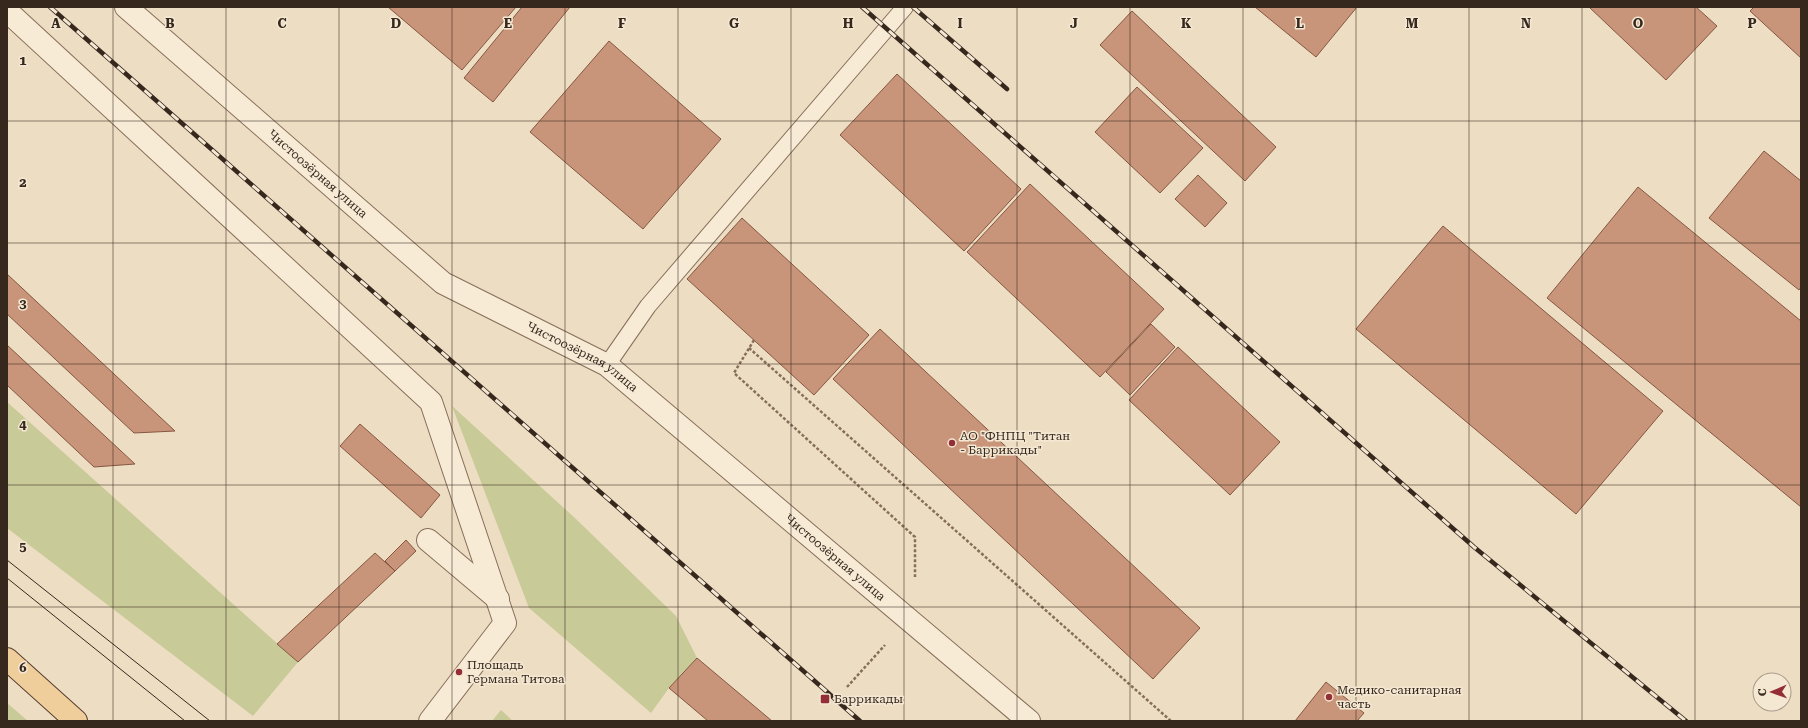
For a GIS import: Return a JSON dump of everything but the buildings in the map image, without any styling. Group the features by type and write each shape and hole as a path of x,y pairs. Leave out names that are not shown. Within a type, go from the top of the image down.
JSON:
{"main road":[{"path":"7,659 76,721"}],"street":[{"name":"Чистоозёрная улица","path":"126,7 443,282 607,365 1029,721"},
{"path":"7,11 432,402 506,623 430,721"},
{"path":"428,540 498,600"}],"lane":[{"path":"607,365 648,306 906,7"}],"path":[{"path":"754,340 734,373 915,537 915,577"},
{"path":"749,348 1172,721"},
{"path":"847,687 884,645"}],"green space":[{"path":"7,402 298,662 253,716 7,528"},
{"path":"452,406 576,519 676,616 697,658 669,688 651,713 529,608"},
{"path":"7,703 28,721 7,721"},
{"path":"501,710 513,721 492,721"}],"tram line":[{"path":"7,560 210,721"},
{"path":"7,578 185,721"}],"railway":[{"path":"50,7 860,721"},
{"path":"862,7 1474,547 1686,721"},
{"path":"913,7 1007,89"}],"place":[{"name":"АО \"ФНПЦ \"Титан - Баррикады\"","path":"952,443"},
{"name":"Площадь Германа Титова","path":"459,672"},
{"name":"Медико-санитарная часть","path":"1329,697"},
{"name":"Баррикады","path":"825,699"}]}
